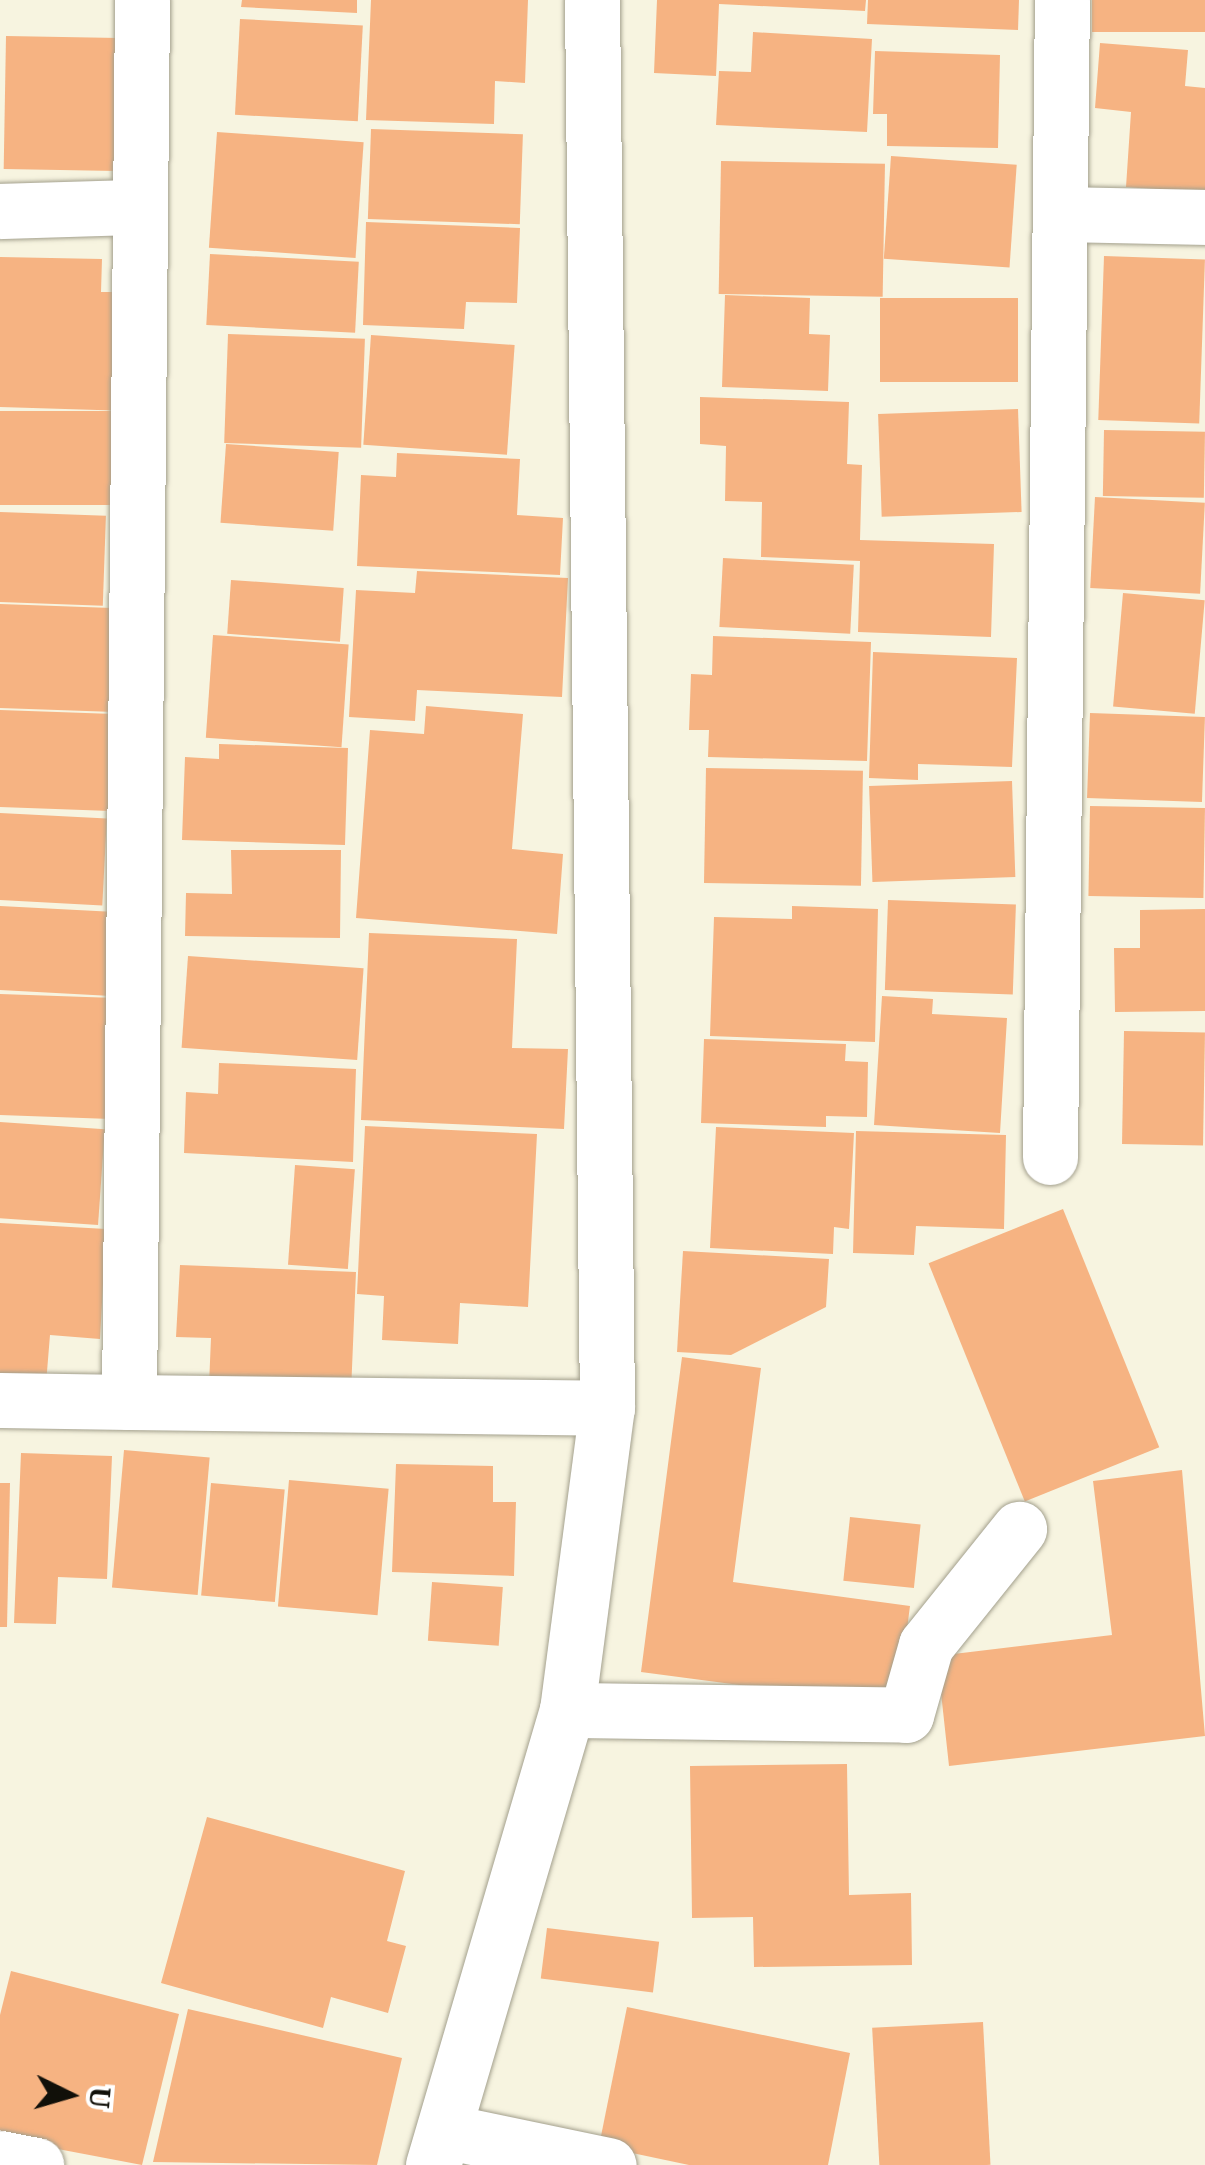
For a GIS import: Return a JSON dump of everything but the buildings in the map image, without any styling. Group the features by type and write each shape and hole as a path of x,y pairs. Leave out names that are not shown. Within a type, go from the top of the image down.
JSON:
{"street":[{"path":"128,1402 142,0"},
{"path":"592,0 608,1408 567,1710 441,2149 609,2165"},
{"path":"1050,1157 1063,214 1062,0"},
{"path":"0,210 138,207"},
{"path":"1063,214 1205,218"},
{"path":"0,1400 608,1408"},
{"path":"567,1710 906,1715 930,1638 1019,1528"},
{"path":"0,2158 36,2165"}]}
